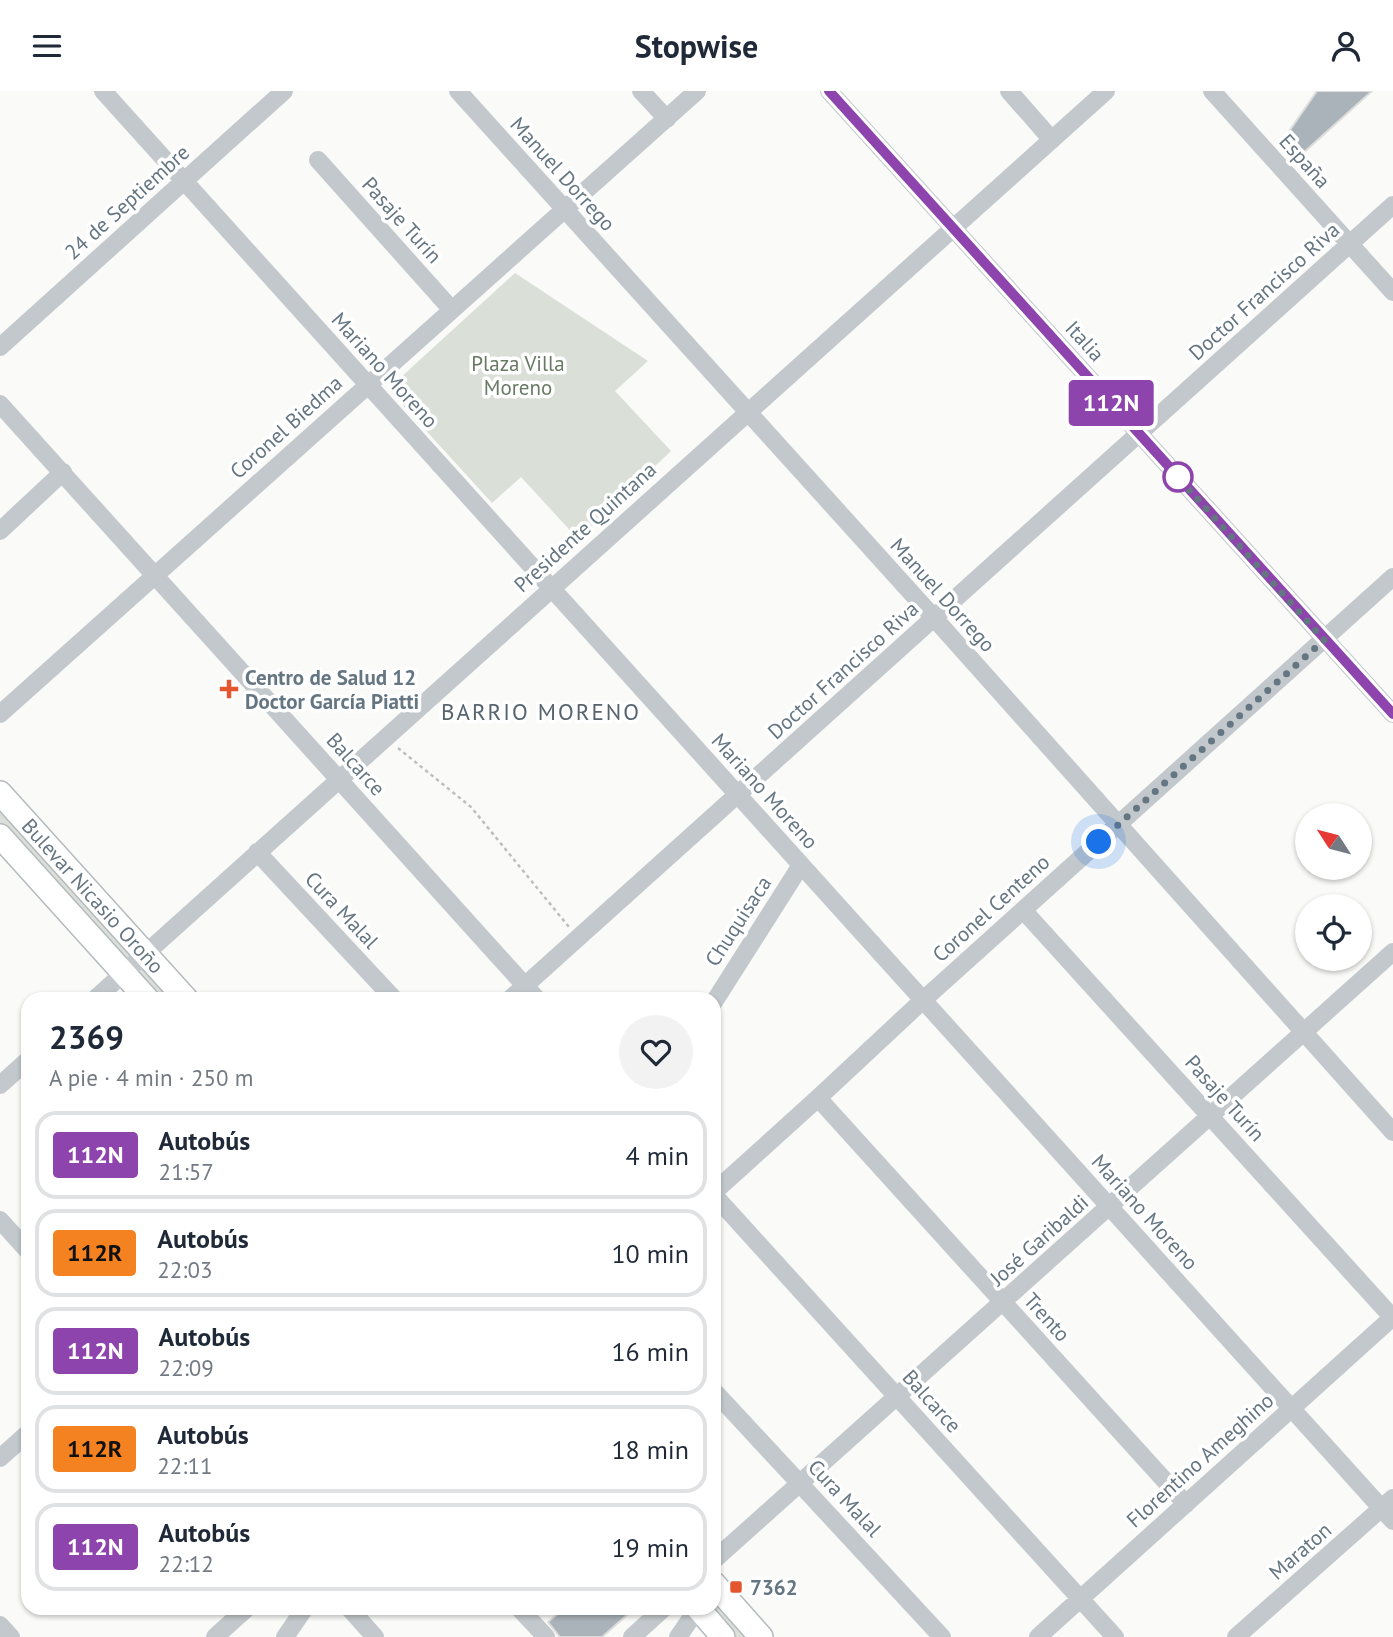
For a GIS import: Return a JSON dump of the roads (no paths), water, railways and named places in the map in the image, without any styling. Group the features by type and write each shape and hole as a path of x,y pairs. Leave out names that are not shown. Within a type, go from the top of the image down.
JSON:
{"main road":[{"name":"Bulevar Nicasio Oroño","path":"0,793 180,992"},
{"name":"Bulevar Nicasio Oroño","path":"0,836 141,992"},
{"path":"721,1592 761,1637"},
{"path":"704,1615 723,1637"}],"street":[{"name":"Mariano Moreno","path":"103,91 922,1001 1292,1408 1389,1510"},
{"name":"24 de Septiembre","path":"0,347 284,91"},
{"name":"Manuel Dorrego","path":"458,91 1393,1132"},
{"path":"641,91 667,119"},
{"name":"Coronel Biedma","path":"0,714 697,91"},
{"name":"Italia","path":"829,91 1393,714"},
{"path":"1009,91 1052,140"},
{"name":"Presidente Quintana","path":"103,992 1106,91"},
{"name":"España","path":"1212,91 1393,292"},
{"name":"Pasaje Turín","path":"318,160 452,310"},
{"name":"Doctor Francisco Riva","path":"532,992 578,938 1393,205"},
{"name":"Balcarce","path":"0,404 530,992"},
{"path":"0,531 63,472"},
{"name":"Coronel Centeno","path":"721,1188 922,1001 1393,577"},
{"name":"Cura Malal","path":"257,852 387,992"},
{"name":"Chuquisaca","path":"720,992 801,865"},
{"name":"Pasaje Turín","path":"1023,910 1393,1317"},
{"name":"José Garibaldi","path":"721,1554 1393,952"},
{"path":"0,1085 21,1066"},
{"name":"Trento","path":"818,1098 1186,1504"},
{"name":"Balcarce","path":"721,1202 1115,1637"},
{"path":"0,1220 21,1243"},
{"name":"Florentino Ameghino","path":"1038,1637 1393,1317"},
{"name":"Cura Malal","path":"721,1398 942,1637"},
{"path":"0,1458 21,1439"},
{"name":"Maraton","path":"1236,1637 1389,1510"},
{"path":"215,1637 239,1615"},
{"path":"285,1637 300,1615"},
{"path":"355,1615 375,1637"},
{"path":"526,1615 546,1637"},
{"path":"632,1637 656,1615"},
{"path":"678,1637 693,1615"},
{"path":"0,1625 11,1637"}],"place":[{"name":"Centro de Salud 12 Doctor García Piatti","path":"229,689"},
{"name":"7362","path":"736,1587"}],"district":[{"name":"BARRIO MORENO","path":"541,711"}],"park label":[{"name":"Plaza Villa Moreno","path":"518,375"}]}
